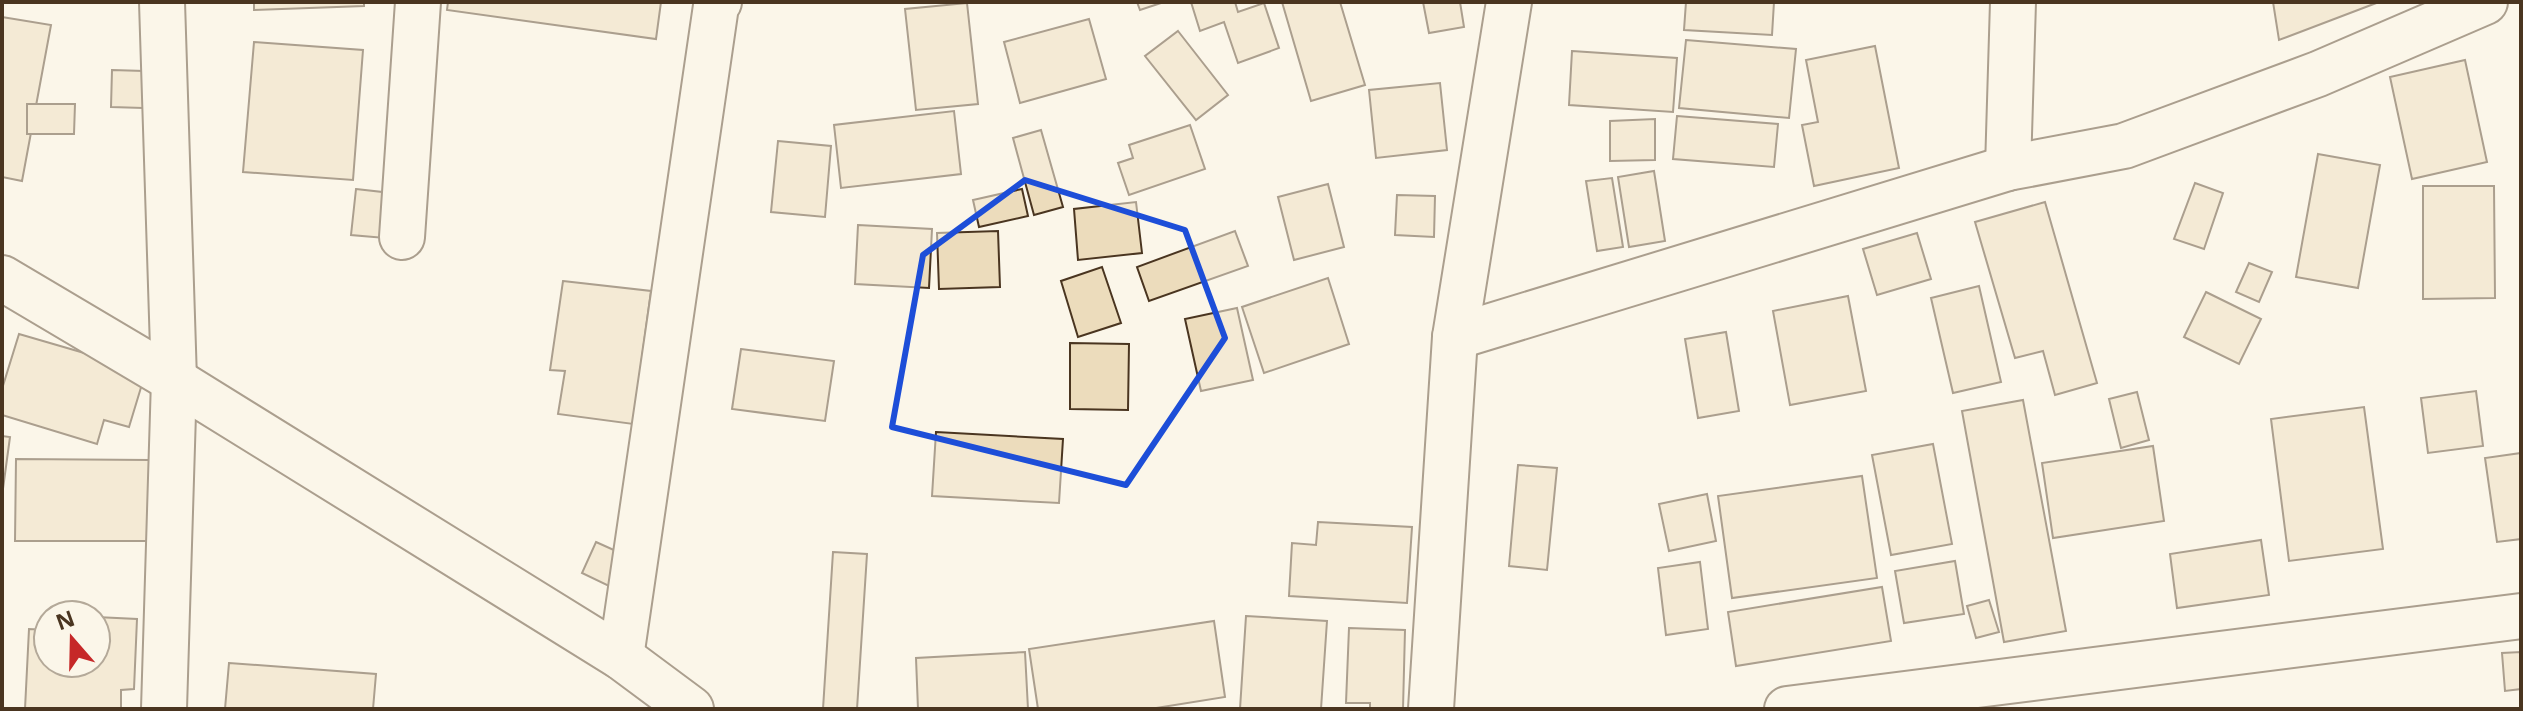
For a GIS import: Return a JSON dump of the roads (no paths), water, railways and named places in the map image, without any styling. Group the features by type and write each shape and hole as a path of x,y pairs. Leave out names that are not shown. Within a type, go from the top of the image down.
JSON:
{"street":[{"path":"162,2 174,380 164,709"},
{"path":"402,237 418,2"},
{"path":"621,657 719,2"},
{"path":"1431,709 1455,337 1509,2"},
{"path":"2008,168 2013,2"},
{"path":"1455,337 2008,168 2124,146 2318,74 2485,2"},
{"path":"2,278 174,380 621,657 691,709"},
{"path":"1787,709 2521,616"}]}
